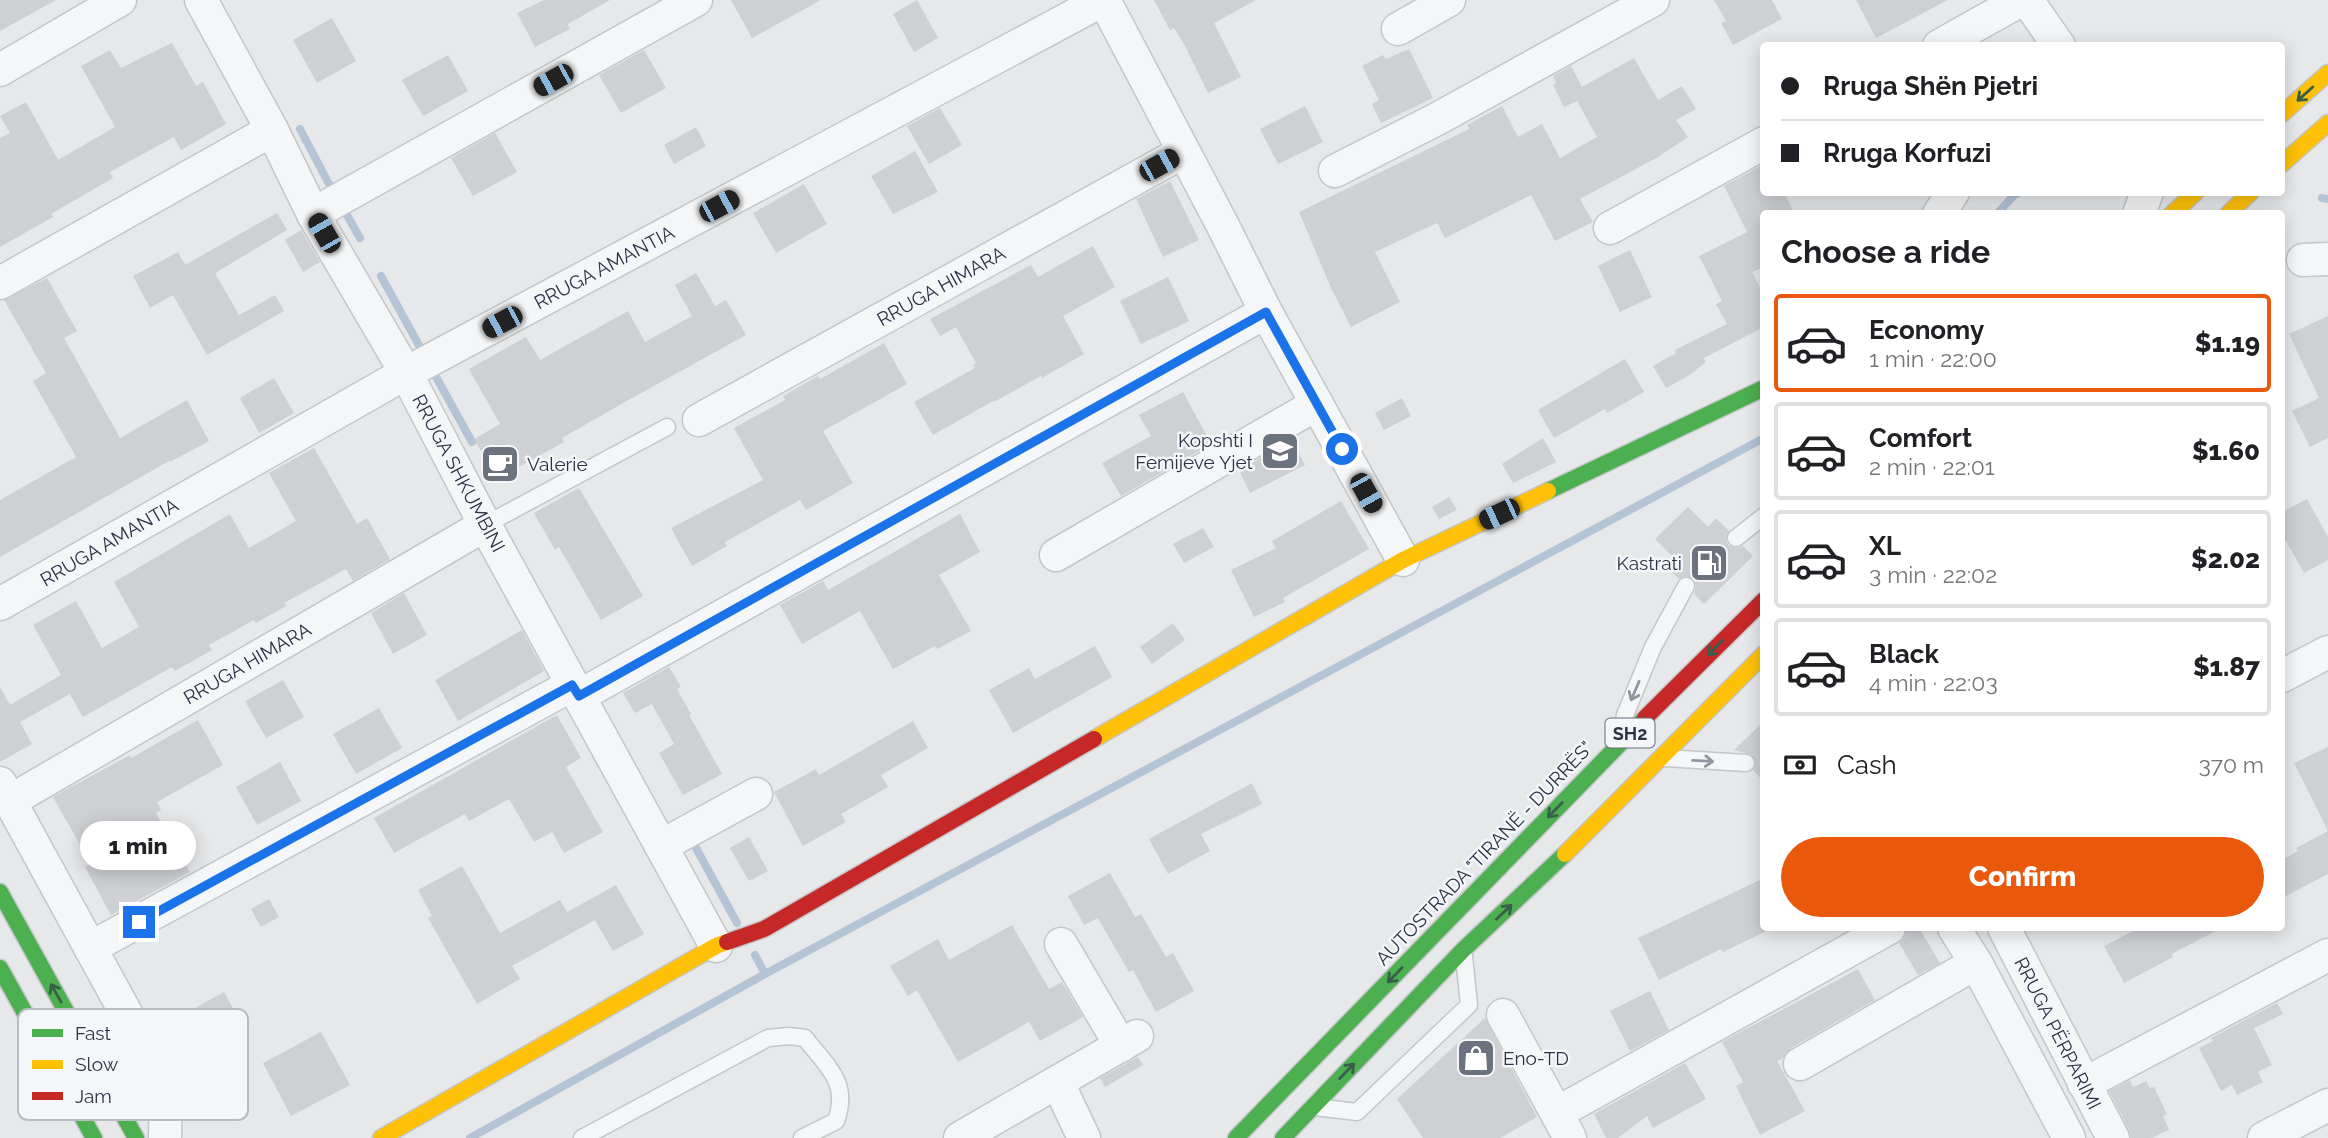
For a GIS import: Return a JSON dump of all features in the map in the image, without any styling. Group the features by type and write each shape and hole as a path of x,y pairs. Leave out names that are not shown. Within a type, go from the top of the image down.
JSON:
{"main road":[{"path":"2285,111 2328,73"},
{"path":"2285,161 2328,123"},
{"path":"2176,210 2192,196"},
{"path":"2232,210 2247,196"},
{"path":"381,1138 716,946 764,929 1403,560 1760,390"},
{"name":"AUTOSTRADA \"TIRANË - DURRËS\"","path":"1236,1138 1621,741 1760,604"},
{"name":"SH2","path":"1283,1138 1464,950 1545,874 1760,658"},
{"path":"0,892 65,1009"},
{"path":"0,968 23,1009"},
{"path":"84,1120 94,1138"},
{"path":"126,1120 136,1138"}],"street":[{"path":"0,70 120,0"},
{"name":"RRUGA SHKUMBINI","path":"201,0 272,130 313,214 406,373 485,525 716,946"},
{"path":"313,214 696,0"},
{"path":"1104,0 1266,312 1403,560"},
{"name":"RRUGA AMANTIA","path":"0,604 406,373 1104,0"},
{"path":"1398,29 1450,0"},
{"path":"1335,171 1653,0"},
{"path":"1946,42 2021,0"},
{"path":"2028,0 2056,42"},
{"path":"0,283 272,130"},
{"path":"1610,228 1760,145"},
{"name":"RRUGA HIMARA","path":"699,420 1183,152"},
{"path":"90,948 576,691 1266,312"},
{"path":"1056,555 1317,404"},
{"name":"RRUGA HIMARA","path":"5,792 485,525"},
{"path":"2285,674 2328,653"},
{"path":"5,792 124,1009"},
{"path":"661,846 756,794"},
{"path":"1503,1015 1564,1125 1884,931"},
{"path":"1956,931 1976,963 2069,1138"},
{"name":"RRUGA PËRPARIMI","path":"2006,931 2113,1138"},
{"path":"960,1138 1129,1041 1061,944"},
{"path":"2084,1084 2328,955"},
{"path":"1800,1064 1976,963"},
{"path":"1058,1083 1084,1138"},
{"path":"2264,1138 2328,1105"},
{"path":"165,1120 165,1138"}],"lane":[{"path":"485,525 667,427"},
{"path":"1735,538 1760,519"},
{"path":"1621,741 1625,715 1653,648 1686,586"},
{"path":"1659,758 1746,763"},
{"path":"1313,1106 1357,1112 1469,1005 1464,950"},
{"path":"582,1138 768,1038 789,1036 805,1038 840,1084 840,1109 836,1121 802,1138"}],"building":[{"path":"0,0 56,0 0,31"},
{"path":"544,0 610,0 568,24 570,29 535,47 517,13"},
{"path":"731,0 821,0 752,38"},
{"path":"917,0 938,38 914,52 893,14"},
{"path":"1154,0 1256,0 1214,23 1241,77 1208,93 1184,44 1174,28 1170,30"},
{"path":"1714,0 1772,0 1782,19 1733,45 1721,23 1726,21"},
{"path":"1856,0 1948,0 1876,38"},
{"path":"332,18 356,61 317,83 293,40"},
{"path":"172,43 196,86 203,82 226,124 181,150 174,137 110,172 113,178 0,247 0,138 10,133 0,116 26,102 58,160 115,127 81,66 110,50 121,68"},
{"path":"1409,49 1433,98 1381,123 1372,104 1379,100 1362,66 1383,55 1386,59"},
{"path":"644,50 666,88 621,113 599,75"},
{"path":"448,55 468,91 423,116 402,80"},
{"path":"1634,58 1658,100 1682,86 1696,109 1676,120 1688,137 1658,157 1580,199 1593,222 1555,241 1531,195 1445,238 1437,223 1375,252 1400,302 1351,327 1331,288 1299,212 1469,129 1467,125 1502,106 1518,137 1542,124 1560,158 1597,137 1577,101 1564,107 1553,85 1556,83 1553,76 1571,66 1582,87"},
{"path":"1305,106 1323,142 1278,164 1260,129"},
{"path":"940,108 962,145 929,164 907,126"},
{"path":"696,127 706,146 674,164 664,145"},
{"path":"495,133 517,172 473,196 451,158"},
{"path":"915,151 938,192 893,214 871,176"},
{"path":"1760,166 1760,196 1786,196 1793,210 1760,210 1760,269 1752,272 1760,287 1760,329 1704,358 1706,362 1666,388 1653,366 1676,353 1675,350 1727,324 1716,304 1722,301 1699,256 1747,232 1724,186"},
{"path":"1170,181 1199,240 1163,257 1136,199"},
{"path":"804,184 827,224 776,253 753,213"},
{"path":"277,213 287,230 215,273 239,315 275,295 284,311 207,355 173,295 150,308 133,276 178,252 185,265"},
{"path":"301,230 320,262 303,272 285,240"},
{"path":"1093,246 1115,287 1063,316 1084,354 933,435 914,402 975,368 973,365 976,363 956,327 940,336 930,319 1031,265 1038,277"},
{"path":"1630,250 1652,297 1620,312 1598,266"},
{"path":"696,273 715,306 726,300 746,335 562,438 564,442 497,479 474,439 500,424 469,369 526,337 540,360 628,311 645,342 692,316 675,285"},
{"path":"1168,277 1189,321 1141,344 1120,301"},
{"path":"47,278 77,331 64,338 120,438 187,400 209,441 0,557 0,500 76,457 33,381 46,373 4,300"},
{"path":"2328,316 2328,438 2310,447 2292,411 2319,398 2289,334"},
{"path":"884,343 907,384 823,431 853,483 806,510 800,500 725,542 727,546 692,566 671,528 763,480 734,428 785,400 783,396 818,376 820,379"},
{"path":"1625,359 1644,392 1607,413 1605,409 1554,438 1538,410"},
{"path":"274,378 294,413 259,433 240,398"},
{"path":"1183,392 1211,444 1121,496 1102,463 1151,436 1139,415"},
{"path":"1402,398 1411,416 1384,430 1375,413"},
{"path":"1543,438 1556,462 1513,483 1502,464"},
{"path":"1292,440 1305,465 1250,493 1239,470"},
{"path":"314,448 357,524 367,518 390,559 353,581 346,569 284,603 286,606 256,623 254,620 209,645 212,650 175,671 172,667 83,717 70,694 20,722 32,744 0,762 0,687 10,705 61,675 33,625 76,601 102,648 139,627 114,582 230,514 249,548 296,521 269,473"},
{"path":"579,488 643,596 601,620 559,547 555,550 534,513"},
{"path":"1449,497 1457,510 1439,519 1432,507"},
{"path":"2307,499 2328,537 2328,560 2304,573 2285,539 2285,510"},
{"path":"1341,501 1369,549 1283,598 1285,602 1254,617 1231,570 1276,548 1272,541"},
{"name":"Kastrati","path":"1688,507 1708,527 1716,518 1729,531 1726,539 1728,545 1737,548 1743,546 1753,556 1704,604 1694,594 1695,580 1686,576 1679,579 1667,567 1675,559 1655,539"},
{"path":"960,514 980,552 939,575 971,631 937,649 935,646 893,669 860,611 802,644 780,605 823,581 828,590"},
{"path":"1203,528 1214,547 1184,563 1173,544"},
{"path":"404,593 427,635 393,654 371,613"},
{"path":"1173,623 1185,640 1152,664 1140,647"},
{"path":"522,630 544,671 458,721 435,680"},
{"path":"1095,646 1112,677 1013,733 989,690 1029,668 1035,679"},
{"path":"669,667 681,687 677,689 691,714 689,715 722,774 683,795 659,753 674,744 652,704 635,713 623,693"},
{"path":"283,680 304,717 266,738 245,701"},
{"path":"379,708 402,748 356,774 333,734"},
{"path":"557,715 581,758 566,767 603,832 564,853 552,832 534,842 509,799 469,821 465,814 394,853 374,818"},
{"path":"198,720 223,765 157,802 161,810 156,813 190,872 111,915 85,867 91,864 53,797 130,755 131,758"},
{"path":"913,721 928,748 881,775 888,787 841,814 846,822 803,846 774,792 816,769 819,775"},
{"path":"1760,725 1760,778 1753,770 1756,763 1752,755 1734,750"},
{"path":"2328,747 2328,831 2294,763"},
{"path":"280,762 301,801 257,825 236,787"},
{"path":"1252,783 1262,804 1201,834 1210,851 1168,874 1149,839"},
{"path":"2328,831 2328,874 2285,896 2285,858 2298,851 2296,848"},
{"path":"749,837 768,871 749,881 730,848"},
{"path":"462,866 500,933 560,900 567,912 616,885 644,934 613,951 595,920 512,966 520,979 477,1004 428,918 432,916 418,890"},
{"path":"1110,873 1135,917 1141,914 1166,957 1173,953 1194,991 1156,1012 1133,970 1129,972 1098,918 1084,925 1068,896"},
{"path":"1760,880 1760,931 1767,931 1723,952 1721,949 1659,980 1638,938"},
{"path":"269,899 279,917 261,927 251,909"},
{"path":"1012,925 1049,989 1062,982 1083,1017 1040,1041 1029,1022 958,1062 917,990 908,996 890,966 938,939 949,960"},
{"path":"1906,931 1921,931 1940,963 1918,975 1899,943"},
{"path":"2133,931 2215,931 2124,983 2104,946"},
{"path":"1858,969 1875,1000 1791,1048 1777,1061 1805,1111 1760,1135 1736,1086 1743,1082 1722,1042"},
{"path":"1650,991 1669,1030 1630,1051 1610,1011"},
{"path":"224,992 233,1009 193,1009"},
{"path":"2277,1003 2283,1014 2254,1028 2272,1065 2258,1072 2263,1082 2237,1095 2232,1085 2221,1091 2199,1048 2213,1041 2211,1038"},
{"name":"Eno-TD","path":"1485,1018 1537,1117 1500,1138 1423,1138 1397,1099"},
{"path":"321,1032 350,1085 291,1116 263,1063"},
{"path":"1138,1057 1143,1065 1105,1087 1100,1078"},
{"path":"1685,1063 1706,1099 1653,1128 1647,1116 1618,1138 1606,1138 1594,1114"},
{"path":"2130,1080 2133,1087 2146,1081 2150,1088 2154,1087 2167,1114 2163,1116 2169,1130 2151,1138 2131,1138 2109,1091"}],"waterway":[{"path":"300,129 329,184"},
{"path":"2001,210 2013,196"},
{"path":"2322,198 2328,199"},
{"path":"343,208 360,238"},
{"path":"381,276 421,349"},
{"path":"435,375 472,442"},
{"path":"755,955 765,974 1760,440"},
{"path":"696,848 737,923"},
{"path":"470,1138 765,974"}],"traffic: fast":[{"path":"1548,491 1760,390"},
{"path":"1236,1138 1645,718"},
{"path":"1283,1138 1463,950 1565,854"},
{"path":"0,892 65,1009"},
{"path":"0,968 23,1009"},
{"path":"84,1120 94,1138"},
{"path":"126,1120 136,1138"}],"traffic: slow":[{"path":"2285,111 2328,73"},
{"path":"2285,161 2328,123"},
{"path":"2176,210 2192,196"},
{"path":"2232,210 2247,196"},
{"path":"1094,739 1403,560 1548,491"},
{"path":"1565,854 1760,658"},
{"path":"381,1138 727,942"}],"traffic: jam":[{"path":"1645,718 1760,604"},
{"path":"727,942 764,929 1094,739"}],"place":[{"name":"Kopshti I Femijeve Yjet","path":"1280,451"},
{"name":"Valerie","path":"500,464"},
{"name":"Kastrati","path":"1709,563"},
{"name":"Eno-TD","path":"1476,1058"}],"route":[{"path":"139,922 572,685 579,696 1266,312 1342,449"}]}
